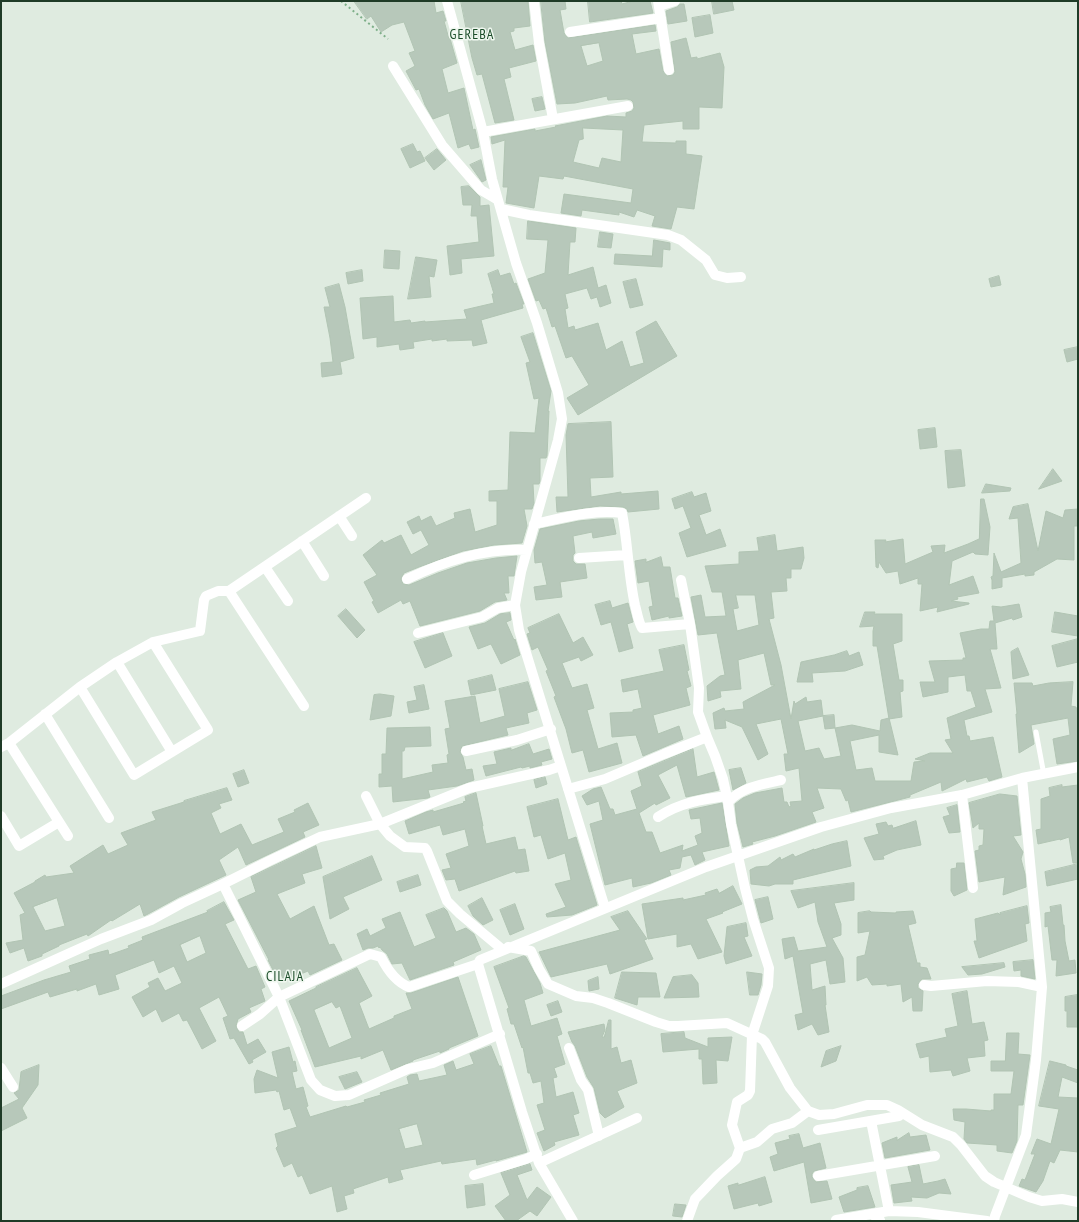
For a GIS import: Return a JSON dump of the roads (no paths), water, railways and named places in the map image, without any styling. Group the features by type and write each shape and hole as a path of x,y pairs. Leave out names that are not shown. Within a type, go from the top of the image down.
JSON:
{"street":[{"path":"447,1 483,132 492,180 499,205 558,393 562,419 558,440 521,572 515,605 519,630 606,908"},
{"path":"534,1 539,43 553,119"},
{"path":"669,70 659,3 675,1"},
{"path":"570,32 661,18"},
{"path":"393,66 442,145 481,190 499,205 529,215 668,234 681,240 706,260 715,275 727,278 741,277"},
{"path":"483,132 628,106"},
{"path":"68,836 5,745 80,686 117,662 153,642 200,631 204,600 206,596 218,591 229,591 366,498"},
{"path":"534,524 574,515 614,512 622,513 626,534 627,555 632,590 642,628 690,624"},
{"path":"339,516 352,536"},
{"path":"302,541 324,576"},
{"path":"407,579 434,566 471,555 509,549 527,550"},
{"path":"579,558 627,555"},
{"path":"265,568 288,601"},
{"path":"681,580 690,624 699,688 698,712 715,756 728,799 731,824 753,919 769,968 768,986 752,1035 750,1091 748,1095 737,1102 732,1125 740,1148 736,1159 716,1176 695,1199 687,1221"},
{"path":"229,591 304,706"},
{"path":"418,634 482,618 498,608 515,605"},
{"path":"80,686 134,775 208,730 153,642"},
{"path":"117,662 172,752"},
{"path":"45,714 109,818"},
{"path":"466,751 517,740 551,729"},
{"path":"568,789 605,779 707,738"},
{"path":"1,984 101,939 151,920 182,903 320,838 380,824 469,788 561,766"},
{"path":"242,1026 260,1014 279,998 370,954 380,957 399,981 409,987 478,964 480,960 505,949 706,867 820,827 890,808 962,795 1022,778 1078,767"},
{"path":"994,1221 1026,1136 1036,1060 1042,987 1022,778"},
{"path":"658,817 666,812 693,801 728,799 739,792 760,784 781,780"},
{"path":"962,795 973,888"},
{"path":"366,796 380,824 390,836 405,847 425,848 447,901 460,914 505,949 531,951 548,984 576,996 593,998 669,1026 727,1022 762,1039 765,1042 790,1088 808,1111 819,1115 834,1114 867,1105 887,1105 904,1113 922,1125 953,1137 986,1176 994,1182 1042,1201 1062,1199 1078,1202"},
{"path":"1,816 19,846 59,822"},
{"path":"224,884 279,998 311,1080 320,1090 335,1096 349,1095 408,1069 433,1063 500,1034"},
{"path":"478,964 522,1112 538,1158 573,1221"},
{"path":"924,985 939,986 987,981 1019,982 1042,987"},
{"path":"569,1048 581,1080 588,1090 600,1136"},
{"path":"1,1068 13,1087"},
{"path":"740,1148 758,1142 772,1129 792,1123 808,1111"},
{"path":"818,1130 899,1116"},
{"path":"474,1175 526,1159 538,1158 600,1136 637,1118"},
{"path":"871,1121 880,1166 880,1217"},
{"path":"818,1176 935,1156"},
{"path":"836,1220 880,1217 918,1212 987,1221"}],"lane":[{"path":"1036,732 1044,774"}],"district":[{"name":"GEREBA","path":"472,35"},
{"name":"CILAJA","path":"285,977"}]}
